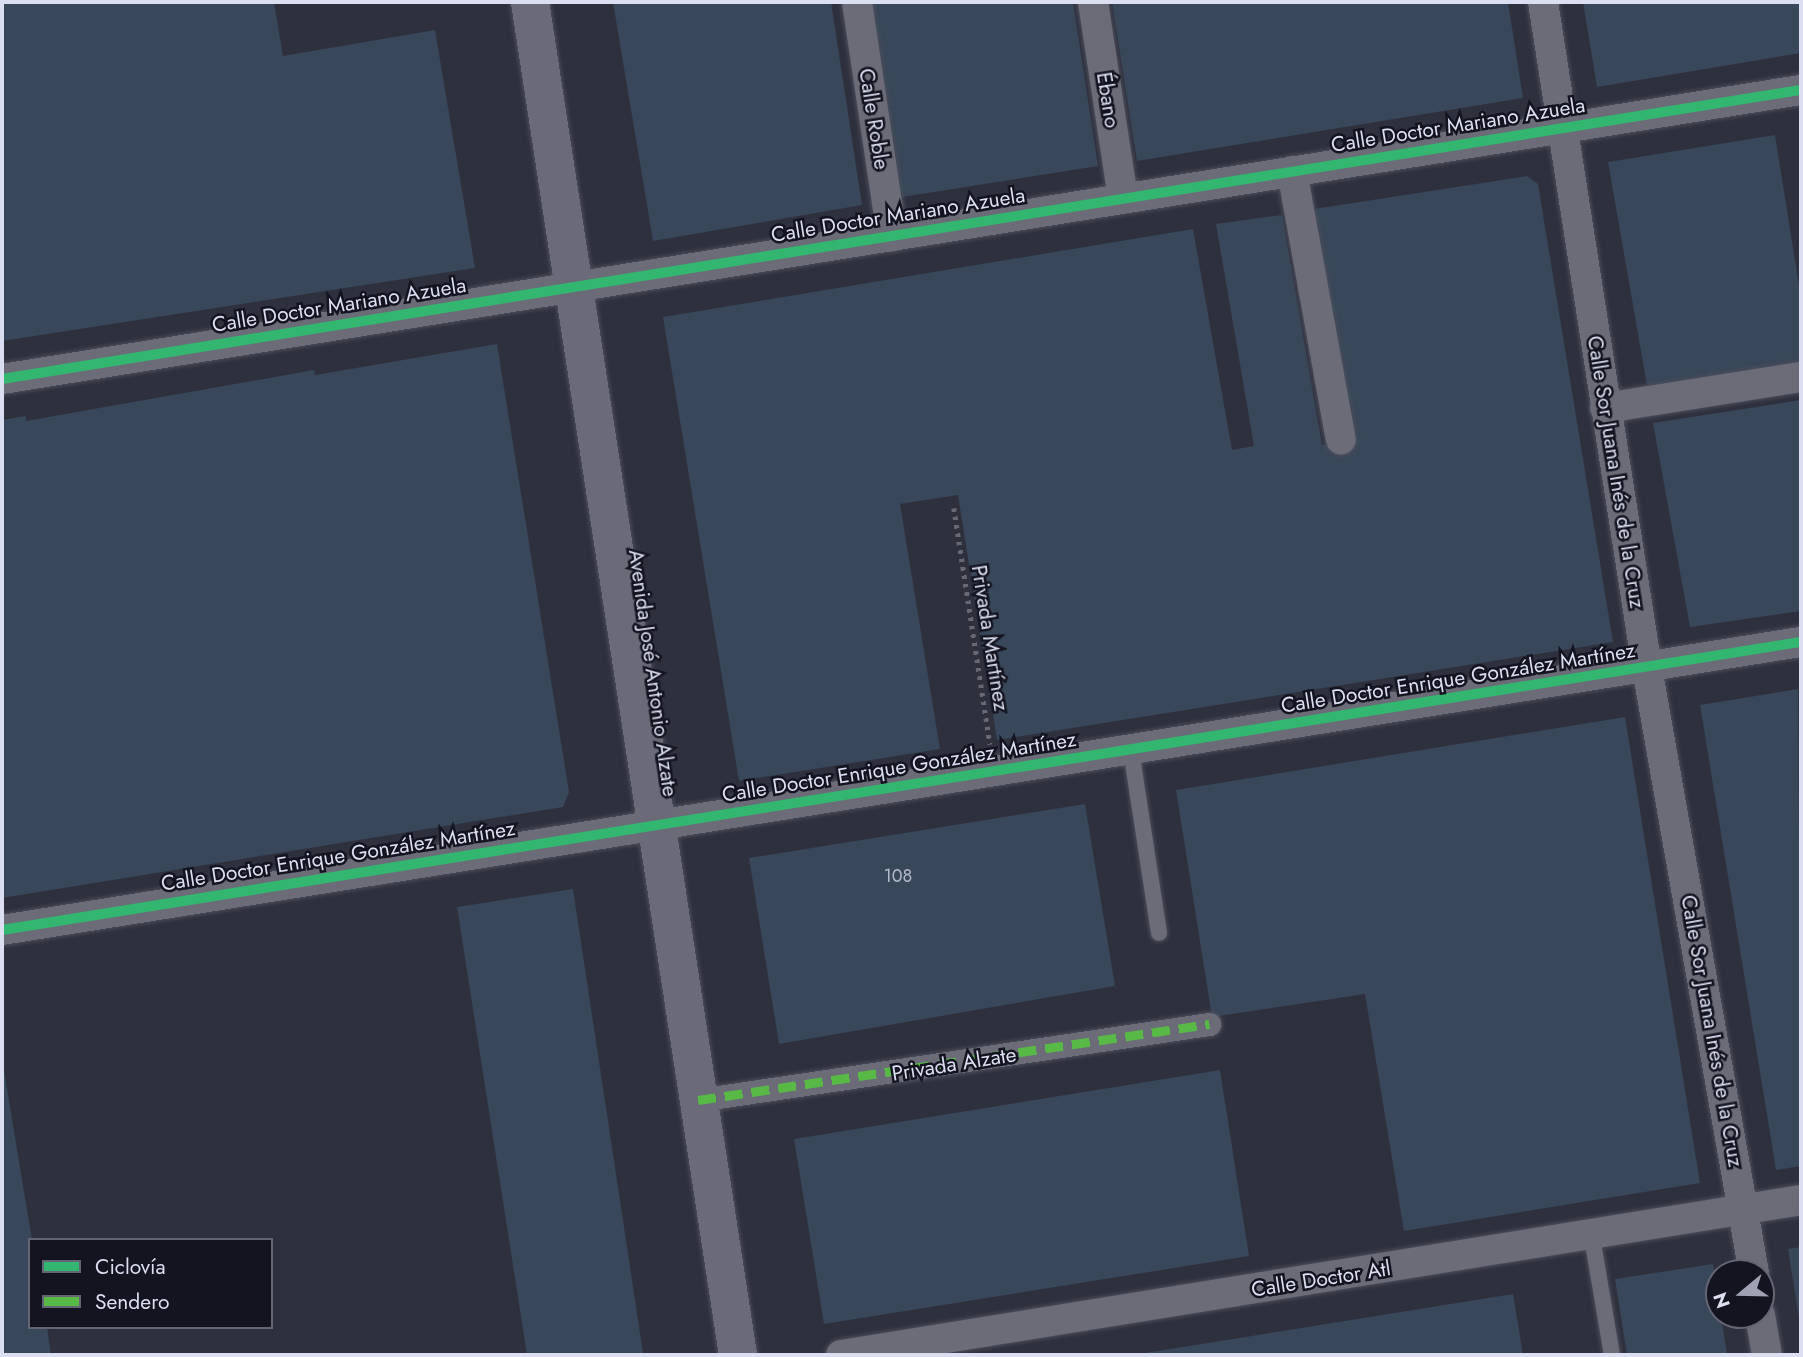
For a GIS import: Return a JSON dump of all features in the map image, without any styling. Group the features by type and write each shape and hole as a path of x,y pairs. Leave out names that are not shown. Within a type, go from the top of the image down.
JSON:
{"main road":[{"name":"Avenida José Antonio Alzate","path":"530,2 577,286 738,1355"}],"street":[{"name":"Calle Roble","path":"857,2 892,236"},
{"name":"Ébano","path":"1093,2 1124,198"},
{"name":"Calle Sor Juana Inés de la Cruz","path":"1542,2 1647,668 1752,1259"},
{"name":"Calle Doctor Mariano Azuela","path":"2,379 1801,89"},
{"path":"1292,171 1340,440"},
{"path":"1605,408 1801,377"},
{"name":"Calle Doctor Enrique González Martínez","path":"2,930 1801,642"},
{"name":"Privada Alzate","path":"698,1100 1209,1024"},
{"name":"Calle Doctor Atl","path":"841,1355 1592,1237 1801,1200"},
{"path":"1762,1329 1767,1355"}],"lane":[{"path":"1131,750 1159,933"},
{"path":"1592,1237 1612,1355"}],"building":[{"path":"2,2 274,2 283,56 435,30 475,268 2,341"},
{"path":"613,2 831,2 862,205 653,241"},
{"path":"871,2 1073,2 1098,166 902,197"},
{"path":"1112,2 1508,2 1523,98 1137,161"},
{"path":"1583,2 1801,2 1801,53 1597,87"},
{"path":"1775,135 1801,298 1801,374 1649,397 1608,162"},
{"path":"1527,176 1538,184 1613,642 997,740 958,495 900,504 940,749 739,781 663,317 1193,229 1232,450 1254,446 1216,224 1282,215 1322,445 1352,440 1314,209"},
{"path":"497,344 569,792 563,807 2,898 2,420 26,416 26,421 314,370 315,375"},
{"path":"1801,400 1801,611 1690,627 1653,423"},
{"path":"1798,689 1801,1166 1776,1170 1700,705"},
{"path":"1625,717 1700,1183 1404,1231 1365,994 1212,1017 1176,790"},
{"path":"1085,804 1115,986 779,1044 749,858"},
{"path":"573,889 643,1353 629,1355 527,1355 457,907"},
{"path":"2,1058 32,1238 28,1238 28,1329 47,1329 51,1355 2,1355"},
{"path":"1220,1070 1249,1256 824,1324 794,1139"},
{"path":"1801,1247 1801,1324 1800,1324 1788,1249"},
{"path":"1705,1265 1705,1329 1723,1329 1727,1355 1627,1355 1615,1279"},
{"path":"1513,1294 1523,1355 1139,1355 1139,1354"}],"marked path":[{"path":"698,1100 1209,1024"}],"cycle path":[{"path":"2,379 1801,90"},
{"path":"2,930 1801,642"}]}
